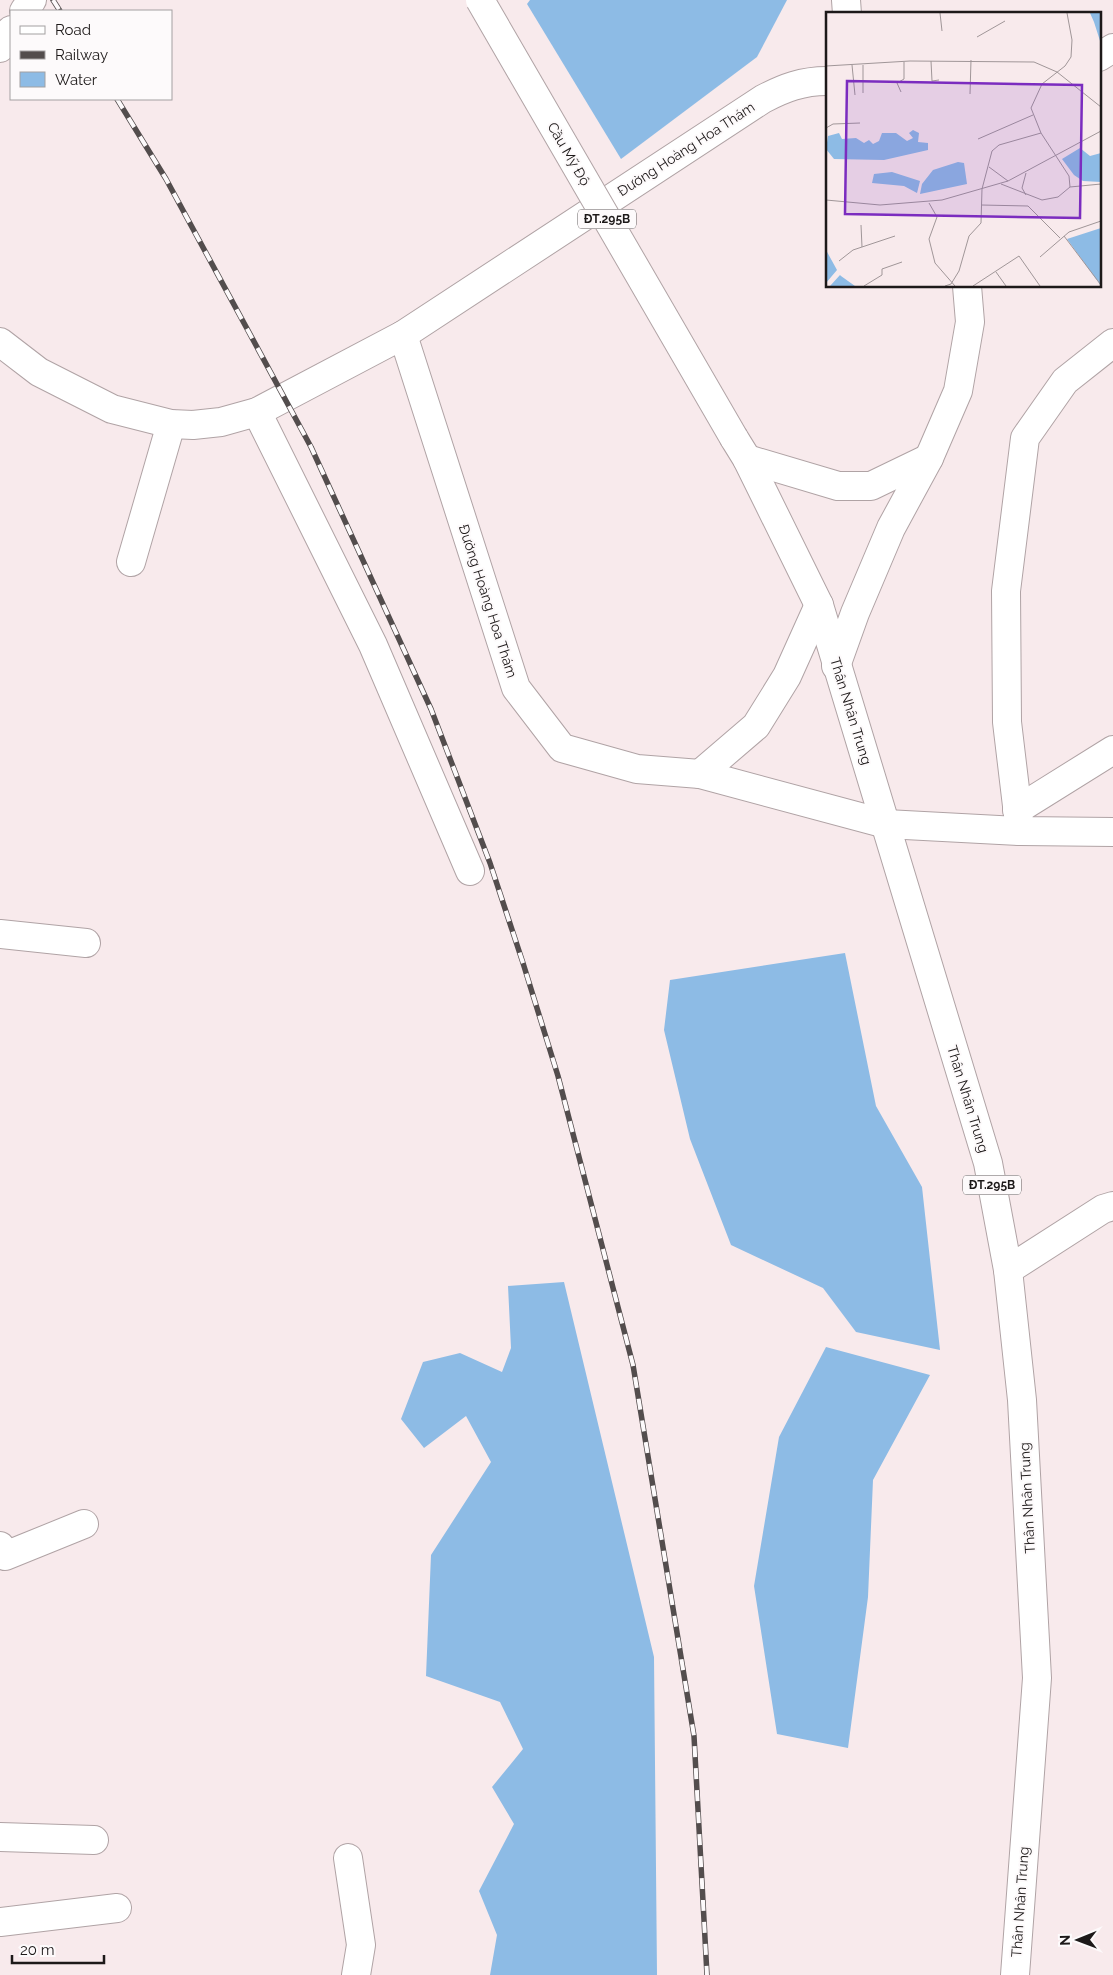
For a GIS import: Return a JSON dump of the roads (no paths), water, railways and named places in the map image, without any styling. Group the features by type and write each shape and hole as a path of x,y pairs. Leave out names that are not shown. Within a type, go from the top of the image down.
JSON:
{"street":[{"name":"Cầu Mỹ Độ","path":"480,0 740,449"},
{"path":"0,48 10,32"},
{"path":"1100,56 1113,48"},
{"name":"Đường Hoàng Hoa Thám","path":"0,342 39,372 112,409 171,424 193,425 222,422 257,412 403,335 762,99 787,87 802,83 826,81"},
{"path":"836,666 854,613 891,528 929,458 958,391 970,322 967,288"},
{"name":"Đường Hoàng Hoa Thám","path":"403,335 516,688 562,748 637,769 700,774 886,824 1019,821 1113,832"},
{"path":"1019,821 1007,722 1006,591 1025,438 1065,380 1113,343"},
{"path":"257,412 373,645 470,871"},
{"path":"131,562 171,424"},
{"path":"740,449 838,486 871,486 929,458"},
{"name":"Thân Nhân Trung","path":"740,449 819,605 988,1163 1008,1270 1022,1400 1037,1678 1015,1975"},
{"path":"700,774 756,726 787,676 819,605"},
{"path":"1019,821 1113,750"},
{"path":"0,934 86,943"},
{"path":"1008,1270 1103,1209 1113,1206"},
{"path":"0,1546 5,1556 84,1524"},
{"path":"0,1837 94,1840"},
{"path":"348,1858 361,1945 356,1975"},
{"path":"0,1922 117,1908"}],"water":[{"path":"530,0 787,0 757,57 621,159 527,4"},
{"path":"845,953 876,1106 922,1187 940,1350 856,1332 823,1288 731,1245 690,1139 664,1030 670,980"},
{"path":"564,1282 654,1657 657,1975 490,1975 497,1935 479,1891 514,1824 492,1787 523,1749 500,1702 426,1676 431,1555 491,1462 466,1416 424,1448 401,1419 423,1362 460,1353 502,1372 511,1348 508,1286"},
{"path":"826,1347 930,1375 873,1480 868,1597 848,1748 777,1734 754,1586 779,1437"}],"railway":[{"path":"53,0 59,10"},
{"path":"118,100 166,179 311,447 431,709 490,863 523,963 558,1076 633,1365 694,1736 707,1975"}]}
